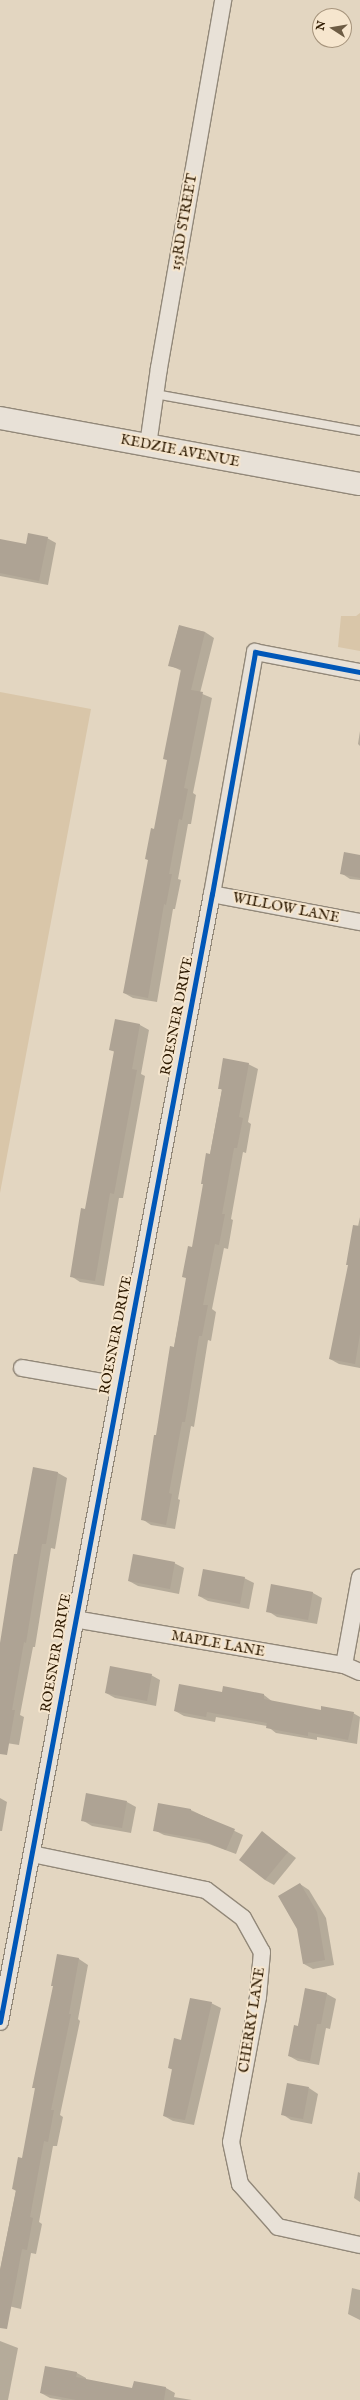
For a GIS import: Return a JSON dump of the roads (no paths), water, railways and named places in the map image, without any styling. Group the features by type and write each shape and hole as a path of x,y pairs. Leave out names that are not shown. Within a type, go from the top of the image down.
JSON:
{"main road":[{"name":"KEDZIE AVENUE","path":"0,418 360,484"}],"street":[{"name":"153RD STREET","path":"148,445 155,394 223,0"},
{"name":"ROESNER DRIVE","path":"0,2022 74,1619 212,894 255,652 360,672"},
{"name":"WILLOW LANE","path":"212,894 360,922"},
{"path":"22,1368 119,1385"},
{"path":"344,1665 360,1577"},
{"name":"MAPLE LANE","path":"74,1619 344,1665 360,1672"},
{"name":"CHERRY LANE","path":"32,1854 206,1890 243,1918 262,1952 258,1997 230,2142 240,2184 278,2227 360,2245"}],"lane":[{"path":"155,394 360,431"}]}
